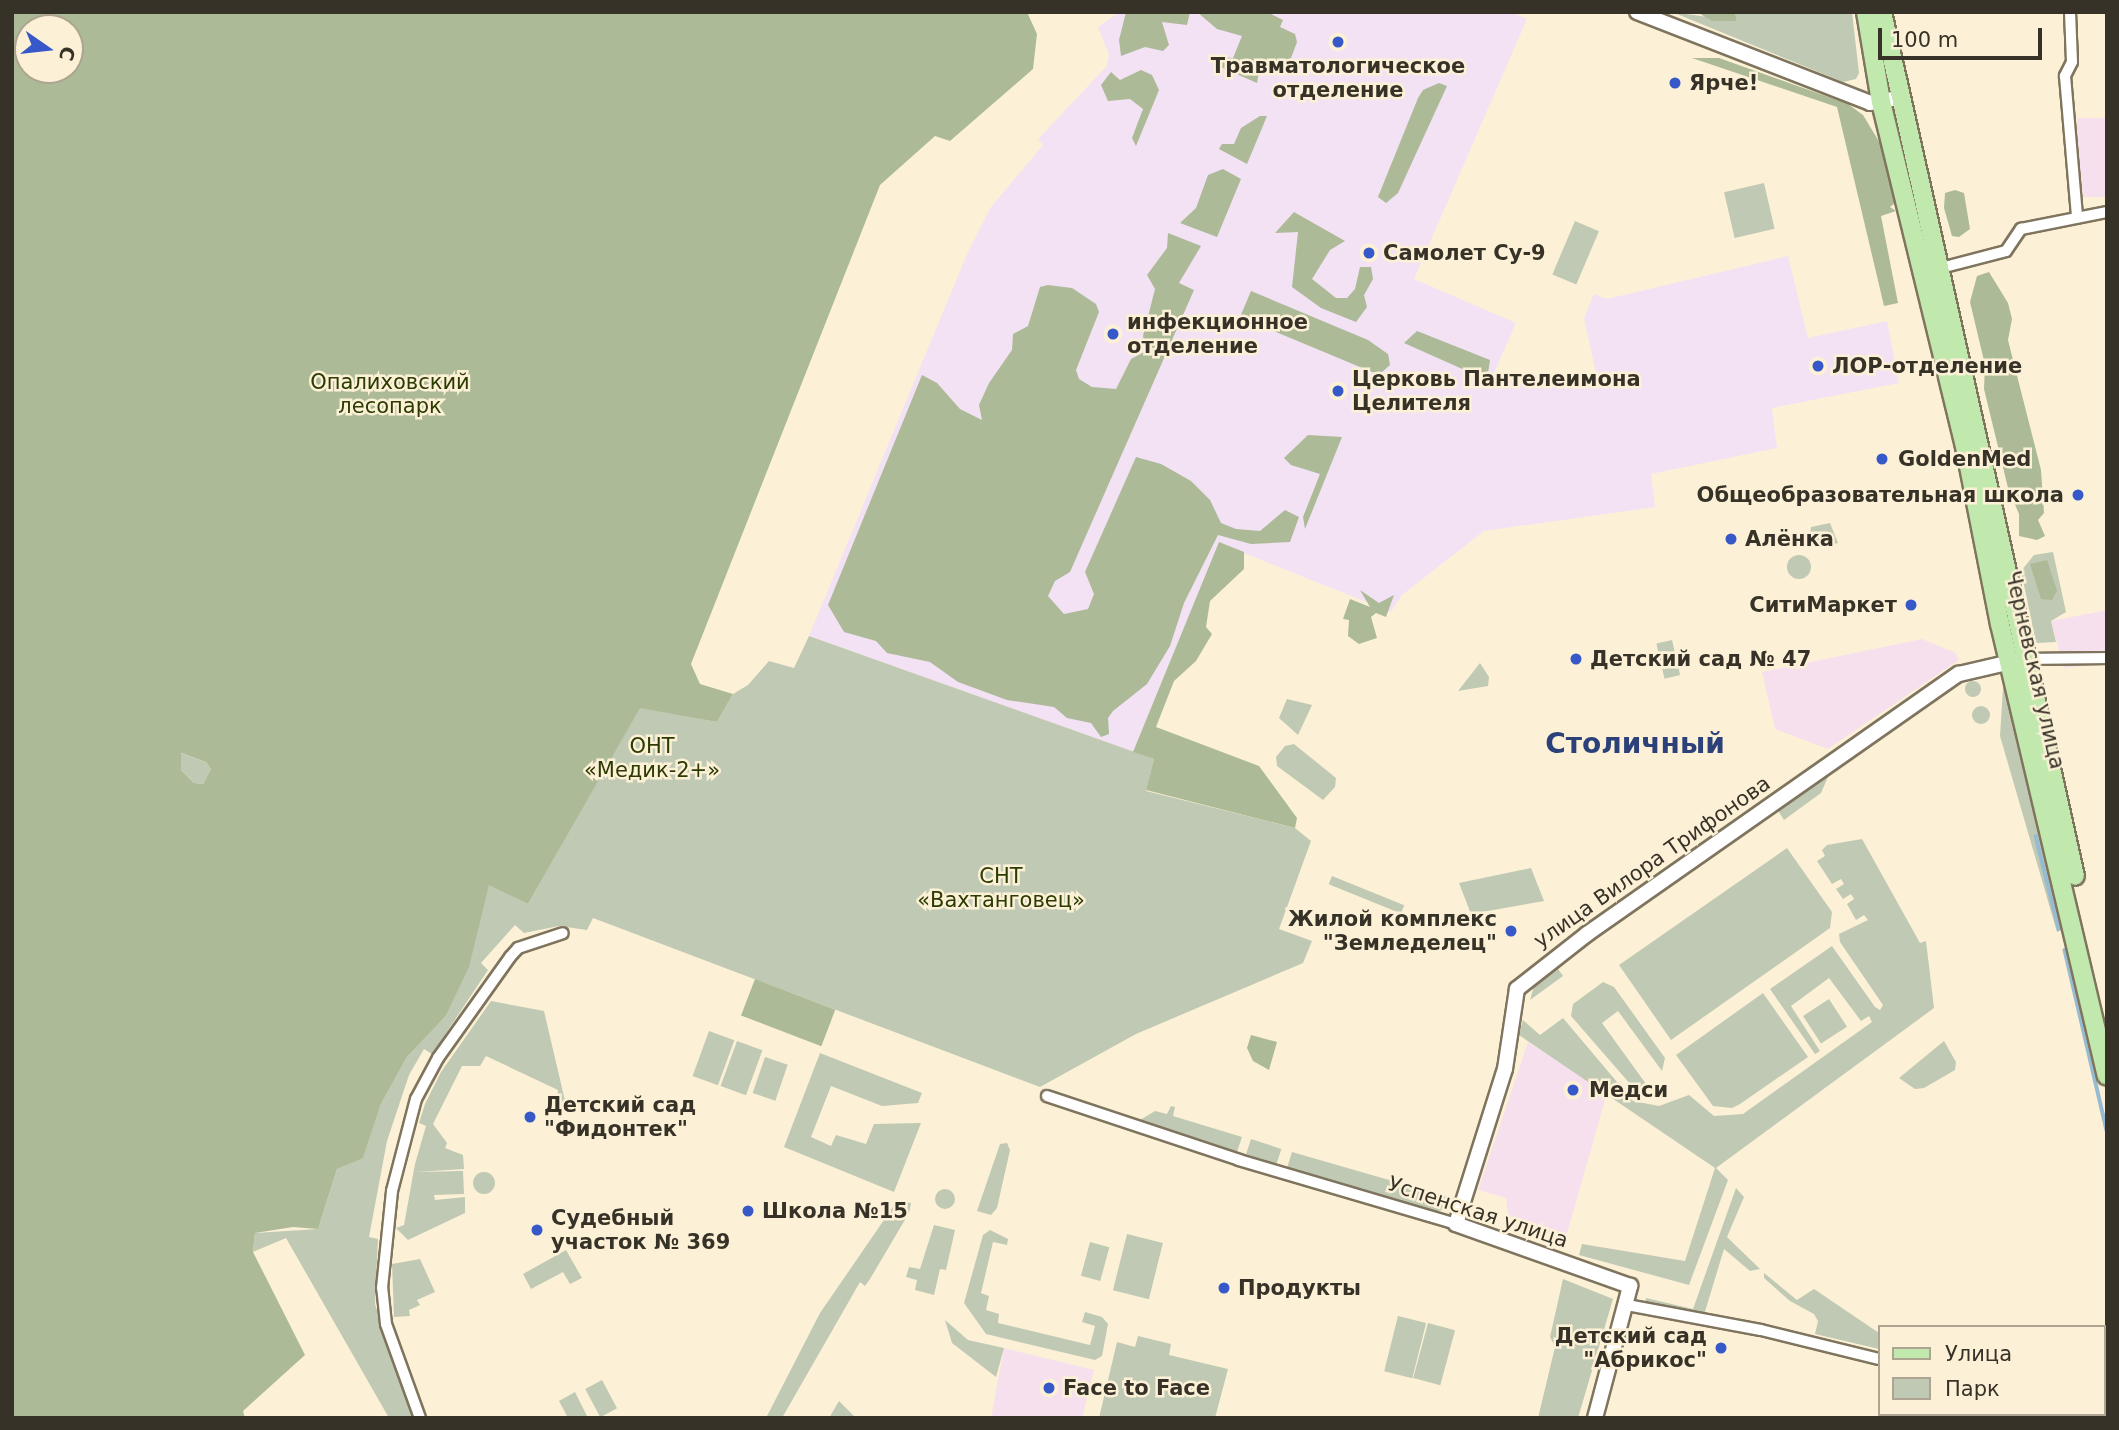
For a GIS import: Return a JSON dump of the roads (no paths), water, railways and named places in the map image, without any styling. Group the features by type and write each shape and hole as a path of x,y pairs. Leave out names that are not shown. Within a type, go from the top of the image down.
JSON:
{"main road":[{"path":"1866,12 1881,102 1931,270"},
{"path":"1882,12 1931,270"},
{"name":"Черневская улица","path":"1931,270 2107,1076"},
{"name":"Черневская улица","path":"2018,661 2107,1022"}],"street":[{"path":"1637,12 1870,103 1900,97"},
{"path":"2070,12 2072,62 2064,76 2077,217"},
{"path":"1931,270 2006,251 2021,229 2107,212"},
{"path":"2018,661 2107,658"},
{"name":"улица Вилора Трифонова","path":"1455,1224 1505,1069 1515,998 1523,981 1959,674 2018,661"},
{"path":"420,1418 387,1328 382,1288 392,1191 416,1100 438,1058 510,957 518,948 564,933"},
{"name":"Успенская улица","path":"1047,1096 1252,1164 1455,1224 1623,1280 1630,1289 1627,1305"},
{"path":"1595,1418 1627,1305 1761,1330 1878,1359"}],"waterway":[{"path":"2036,836 2059,929"},
{"path":"2065,950 2107,1130"}],"place":[{"name":"Травматологическое отделение","path":"1338,42"},
{"name":"Ярче!","path":"1675,83"},
{"name":"Самолет Су-9","path":"1369,253"},
{"name":"инфекционное отделение","path":"1113,334"},
{"name":"ЛОР-отделение","path":"1818,366"},
{"name":"Церковь Пантелеимона Целителя","path":"1338,391"},
{"name":"GoldenMed","path":"1882,459"},
{"name":"Общеобразовательная школа","path":"2078,495"},
{"name":"Алёнка","path":"1731,539"},
{"name":"СитиМаркет","path":"1911,605"},
{"name":"Детский сад № 47","path":"1576,659"},
{"name":"Жилой комплекс \"Земледелец\"","path":"1511,931"},
{"name":"Медси","path":"1573,1090"},
{"name":"Детский сад \"Фидонтек\"","path":"530,1117"},
{"name":"Школа №15","path":"748,1211"},
{"name":"Судебный участок № 369","path":"537,1230"},
{"name":"Продукты","path":"1224,1288"},
{"name":"Детский сад \"Абрикос\"","path":"1721,1348"},
{"name":"Face to Face","path":"1049,1388"}],"district":[{"name":"Столичный","path":"1635,744"}],"park label":[{"name":"Опалиховский лесопарк","path":"390,394"},
{"name":"ОНТ «Медик-2+»","path":"652,758"},
{"name":"СНТ «Вахтанговец»","path":"1001,888"}]}
